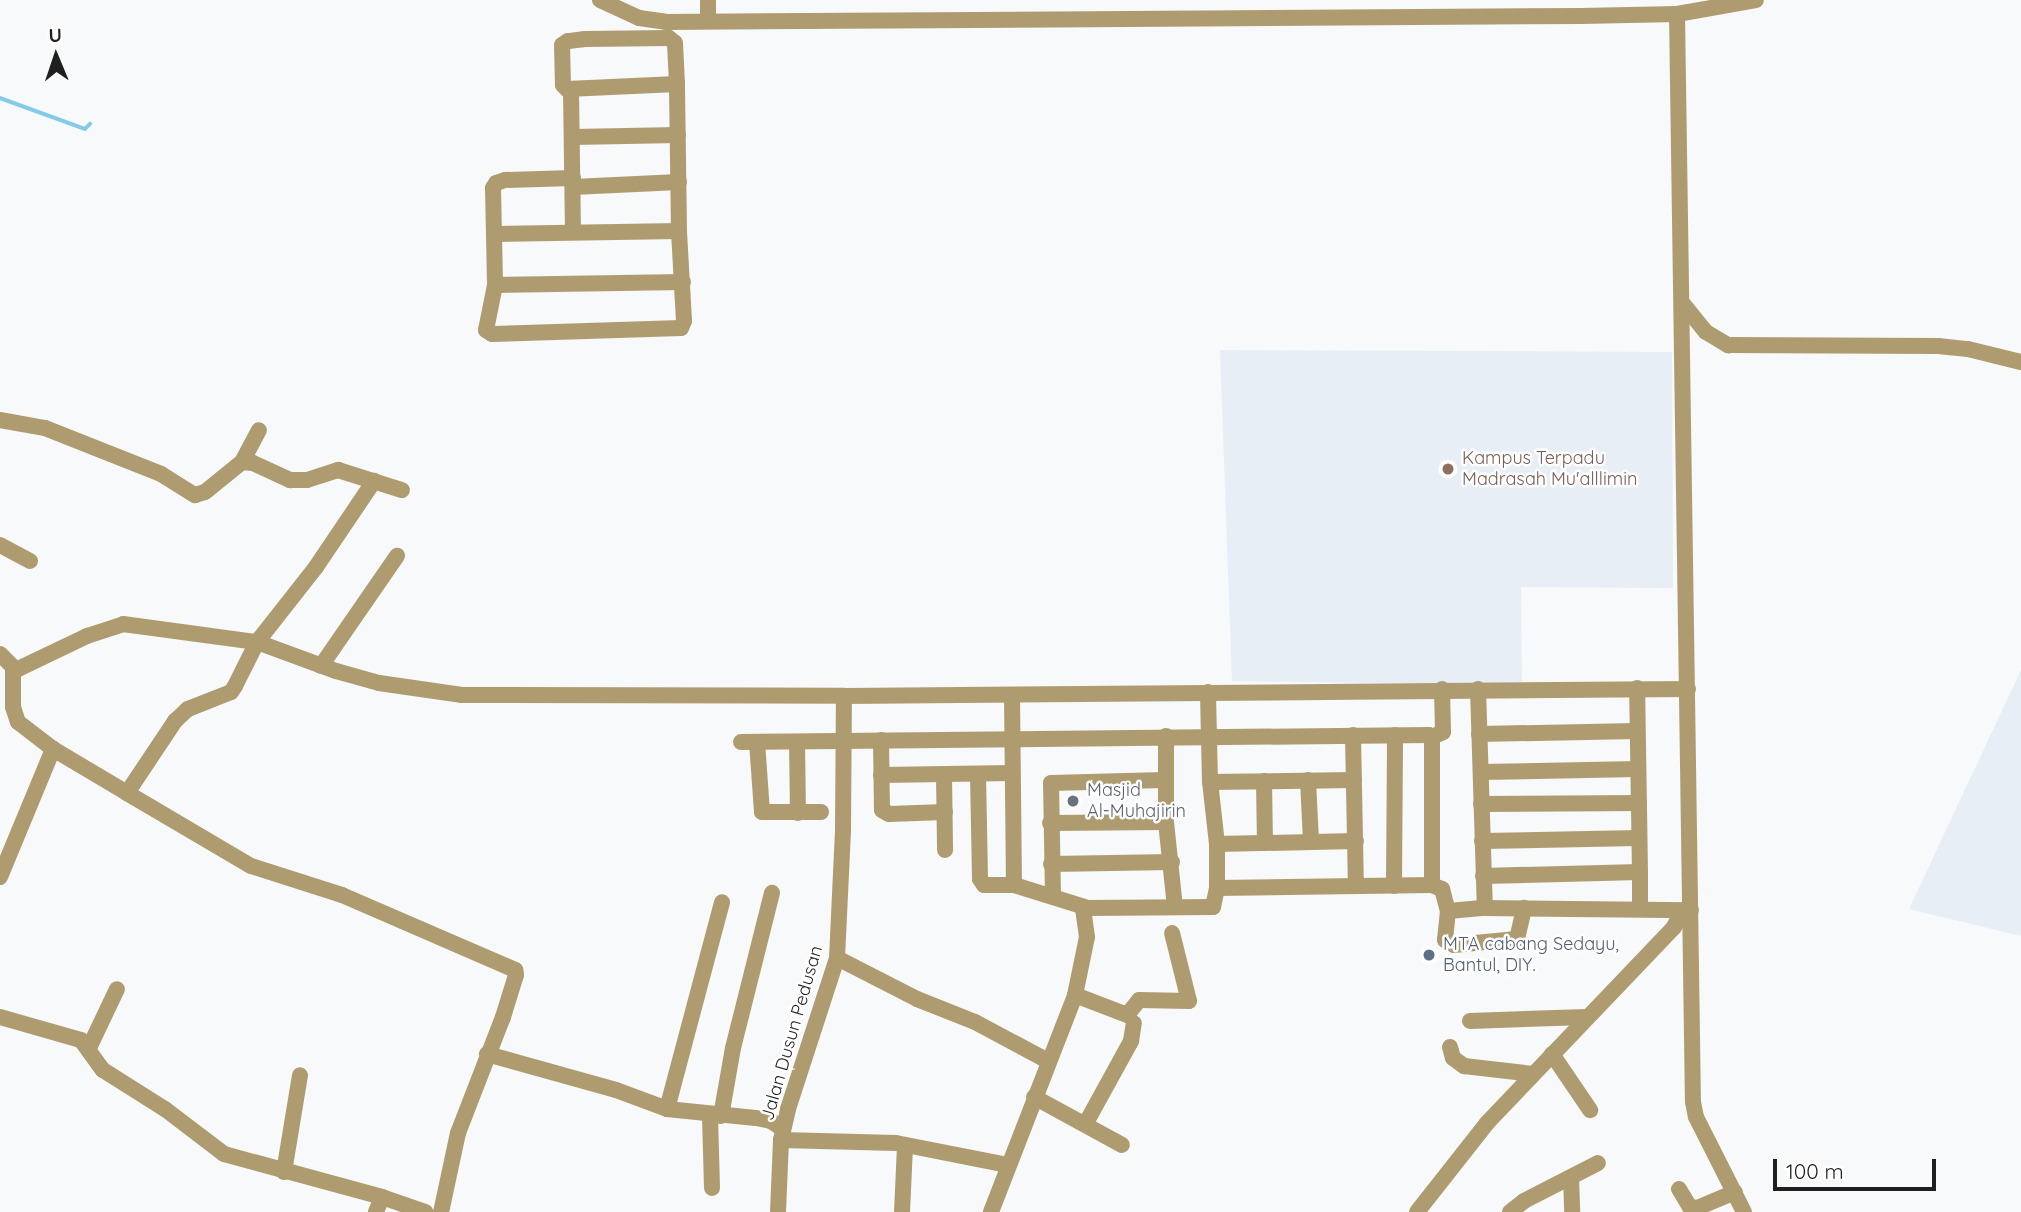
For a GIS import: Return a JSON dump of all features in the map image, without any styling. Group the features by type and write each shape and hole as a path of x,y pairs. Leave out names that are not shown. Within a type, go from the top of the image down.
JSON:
{"street":[{"path":"600,0 639,18 666,22 1677,14 1756,0"},
{"path":"708,0 708,21"},
{"path":"618,9 618,39"},
{"path":"1677,14 1684,305 1688,689 1686,911 1693,1102 1696,1117 1744,1212"},
{"path":"639,18 640,39"},
{"path":"677,84 571,90 563,85 561,48 565,42 673,39 676,48 677,84 679,182 679,231 684,321 677,330 492,334 486,326 495,285 495,183 505,180 573,183 679,182"},
{"path":"571,90 573,232"},
{"path":"573,137 678,135"},
{"path":"494,234 679,231"},
{"path":"495,285 683,282"},
{"path":"1684,305 1706,332 1728,345 1938,346 1968,349 2021,362"},
{"path":"0,420 45,428 161,474 195,495 205,492 242,462 259,430"},
{"path":"242,462 253,463 290,480 307,480 338,470 371,487 402,490"},
{"path":"127,793 175,721 188,709 231,692 257,642 371,487"},
{"path":"0,545 30,561"},
{"path":"321,666 397,556"},
{"path":"441,1212 458,1133 516,975 511,967 342,895 251,866 127,793 53,748 16,718 7,663 124,625 257,642 379,684 448,694 844,696 1688,689"},
{"path":"1637,688 1640,909"},
{"path":"821,812 764,813 760,810 749,742 1012,737 1432,737 1443,732 1443,689"},
{"path":"1478,689 1485,908"},
{"path":"978,774 980,879 988,886 1014,885 1083,907 1213,907 1217,888 1217,844 1210,782 1208,692"},
{"path":"1012,695 1014,885"},
{"name":"Jalan Dusun Pedusan","path":"778,1212 782,1135 806,1046 837,958 843,830 841,740 844,696"},
{"path":"1479,734 1637,732"},
{"path":"1353,735 1356,886"},
{"path":"1394,886 1395,735"},
{"path":"1166,736 1166,822 1175,908"},
{"path":"1432,737 1432,885"},
{"path":"881,740 881,806 885,812 945,812"},
{"path":"797,742 798,813"},
{"path":"0,877 53,748"},
{"path":"1481,772 1638,769"},
{"path":"881,775 1011,773"},
{"path":"944,775 945,850"},
{"path":"1053,896 1049,786 1052,782 1164,780"},
{"path":"1308,780 1311,842"},
{"path":"1210,782 1354,780"},
{"path":"1264,781 1265,843"},
{"path":"1481,804 1639,803"},
{"path":"1050,823 1166,822"},
{"path":"1482,841 1639,838"},
{"path":"1217,844 1356,841"},
{"path":"1051,864 1172,862"},
{"path":"1483,876 1640,872"},
{"path":"1217,888 1432,885 1442,889 1448,911 1445,940 1454,945 1517,939 1524,908"},
{"path":"712,1188 715,1115 772,893"},
{"path":"667,1109 722,902"},
{"path":"991,1212 1075,995 1087,937 1083,907"},
{"path":"1448,911 1524,908 1686,911"},
{"path":"1417,1212 1487,1123 1674,927 1686,911"},
{"path":"1075,995 1127,1015 1139,1000 1189,1000 1172,933"},
{"path":"837,958 917,999 975,1022 1048,1061"},
{"path":"89,1048 117,989"},
{"path":"0,1017 80,1040 89,1048 103,1070 165,1109 214,1148 241,1161 284,1172 379,1205 425,1212"},
{"path":"1470,1021 1586,1017"},
{"path":"1086,1123 1131,1041 1134,1023"},
{"path":"1450,1047 1453,1058 1464,1066 1532,1074"},
{"path":"487,1054 616,1090 667,1109 771,1121 782,1135 905,1145 1007,1165"},
{"path":"1552,1054 1590,1110"},
{"path":"284,1172 300,1075"},
{"path":"1034,1097 1122,1145"},
{"path":"902,1212 905,1145"},
{"path":"1510,1212 1511,1208 1598,1163"},
{"path":"1571,1177 1572,1212"},
{"path":"1679,1189 1690,1207 1697,1208 1735,1192"}],"shaded area":[{"name":"Kampus Terpadu Madrasah Mu'alllimin","path":"1220,350 1672,352 1673,588 1521,587 1522,685 1232,681"},
{"path":"2021,670 2021,936 1909,909"}],"waterway":[{"path":"0,98 85,129 90,124"}],"place":[{"name":"Kampus Terpadu Madrasah Mu'alllimin","path":"1448,469"},
{"name":"Masjid Al-Muhajirin","path":"1073,801"},
{"name":"MTA cabang Sedayu, Bantul, DIY.","path":"1429,955"}]}
